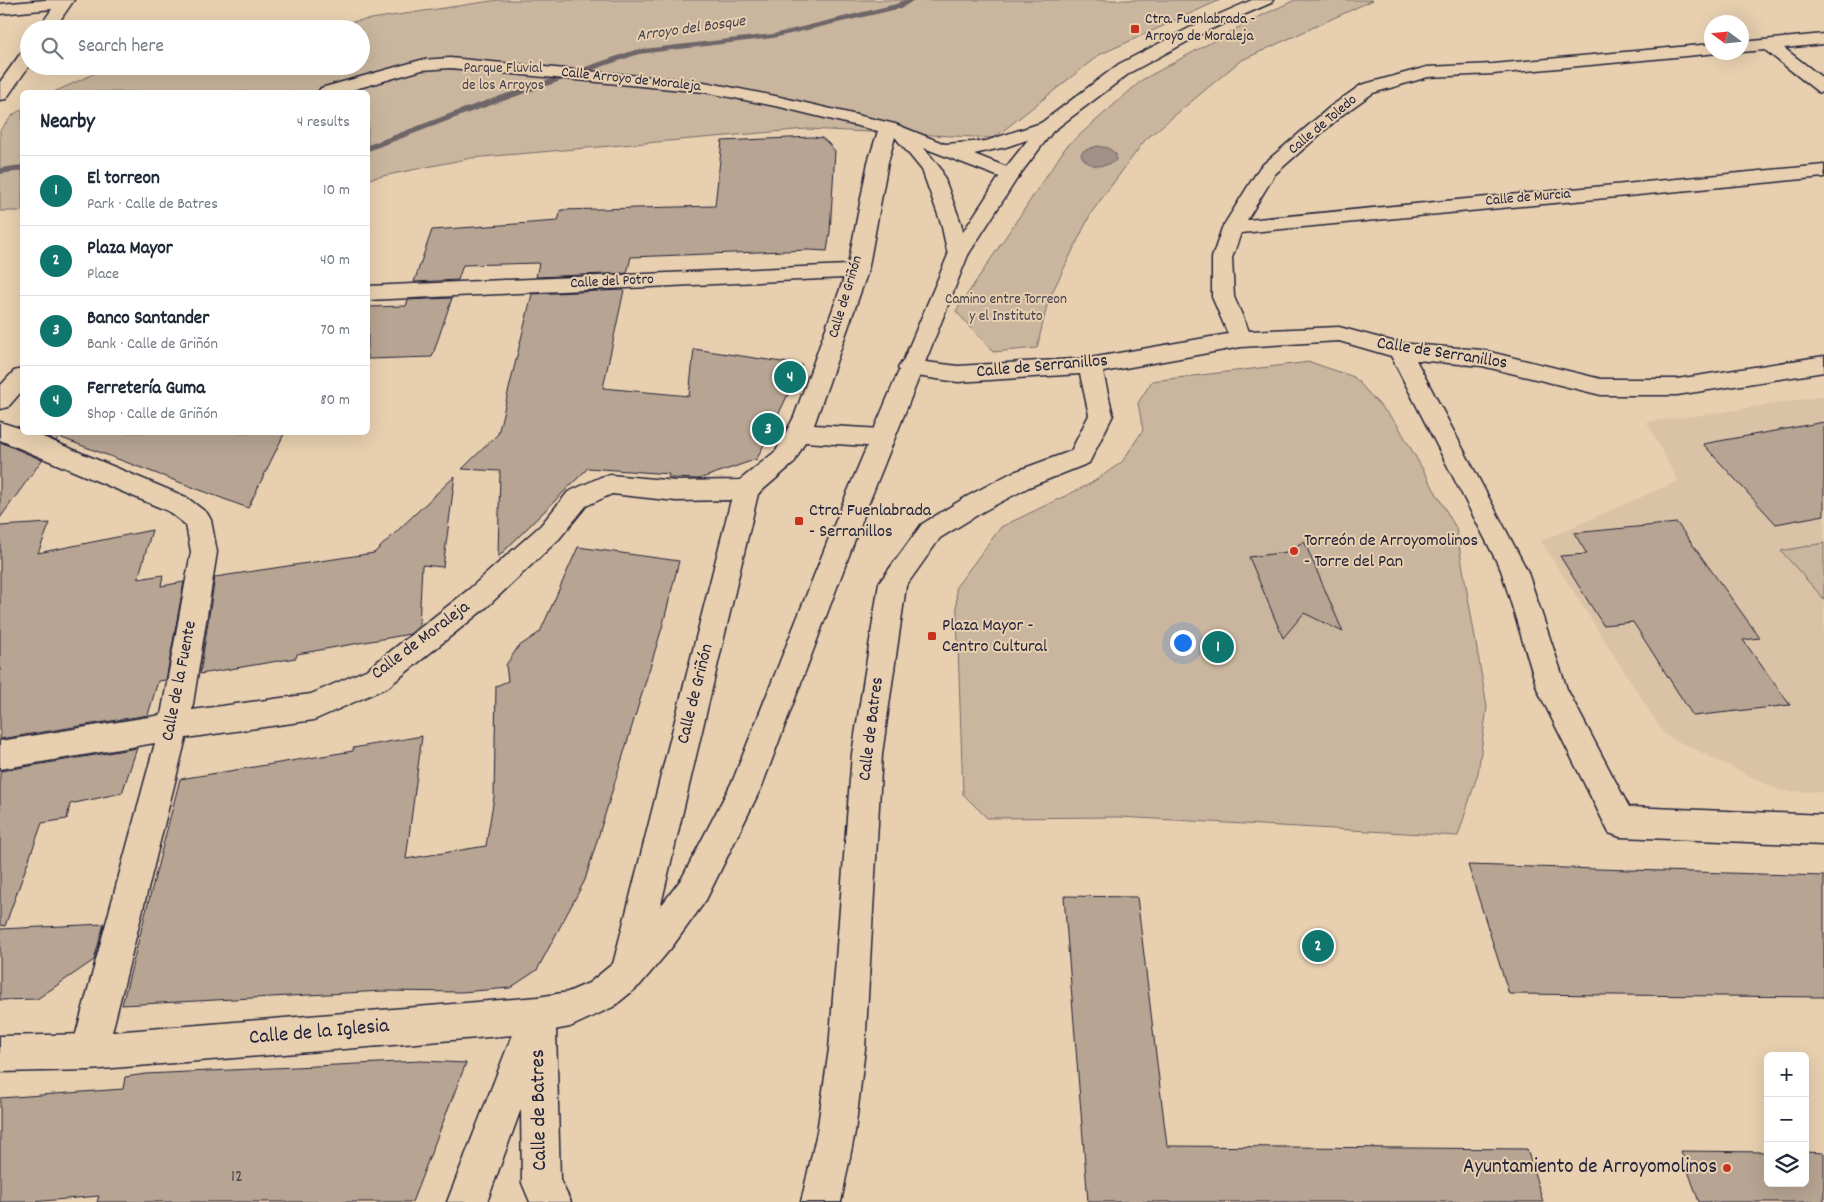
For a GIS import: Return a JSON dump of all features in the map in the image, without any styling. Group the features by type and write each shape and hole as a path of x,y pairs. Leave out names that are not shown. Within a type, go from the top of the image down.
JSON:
{"street":[{"path":"896,131 954,149 982,147 1014,139 1047,126 1125,68 1203,27 1265,0"},
{"path":"0,9 65,2"},
{"path":"52,20 65,2"},
{"path":"1749,46 1824,39"},
{"path":"1768,44 1824,88"},
{"name":"Calle de Toledo","path":"1241,339 1222,297 1222,258 1232,228 1268,171 1336,111 1367,89 1427,72 1493,69 1704,50"},
{"name":"Calle Arroyo de Moraleja","path":"334,90 421,65 450,63 704,87 780,102 896,131"},
{"path":"8,92 20,70"},
{"name":"Calle de la Iglesia","path":"0,1054 89,1052 538,1015 570,1009 601,996 628,973 660,935 694,889 734,812 746,786 910,368 958,255 1006,181 1047,126"},
{"path":"896,131 948,173 1006,181"},
{"path":"896,131 1006,181"},
{"name":"Calle de Griñón","path":"628,973 746,490 785,457 806,417 857,271 878,162 896,131"},
{"name":"Calle de Murcia","path":"1232,228 1276,222 1824,171"},
{"path":"948,173 951,223 958,255"},
{"name":"Calle del Potro","path":"370,293 857,271"},
{"name":"Calle de Serranillos","path":"910,368 958,374 1090,366 1241,339 1339,334 1399,351 1482,358 1601,387 1677,387 1824,364"},
{"path":"1399,351 1514,570 1553,691 1620,822 1824,830"},
{"name":"Calle de Batres","path":"821,1202 836,1132 847,1049 867,754 893,583 931,531 975,504 1020,480 1080,457 1101,415 1090,366"},
{"path":"0,400 20,379"},
{"name":"Calle de la Fuente","path":"0,431 177,504 198,520 204,552 174,726 89,1052"},
{"path":"798,433 882,438"},
{"name":"Calle de Moraleja","path":"0,756 174,726 314,708 378,678 478,598 550,532 577,499 610,484 676,491 746,490"},
{"path":"467,1202 538,1015"},
{"name":"Calle de Batres","path":"538,1015 541,1183 551,1202"}],"shaded area":[{"path":"1097,146 1108,148 1116,154 1116,160 1107,165 1096,166 1083,159 1081,154 1083,151"},
{"path":"1824,396 1824,792 1781,791 1665,735 1541,541 1678,481 1647,422"}],"green space":[{"name":"Parque Fluvial de los Arroyos","path":"498,0 1220,0 1099,55 994,138 807,129 471,158 370,179 370,90 58,90 91,75 370,75 370,20 364,20"},
{"name":"Camino entre Torreon y el Instituto","path":"1295,0 1373,0 1240,61 1145,140 1091,213 1048,301 1037,348 993,352 956,311 1066,147 1142,80 1252,20"},
{"path":"20,110 20,211 0,211 0,130 13,115"},
{"path":"1310,362 1354,377 1397,424 1456,528 1487,707 1478,773 1458,836 1120,817 987,818 963,794 956,587 1001,527 1090,484 1122,462 1143,430 1138,403 1152,381"},
{"path":"1824,543 1824,599 1781,551"}],"building":[{"path":"822,138 835,151 827,251 809,250 631,257 627,273 536,277 539,263 463,265 458,280 414,282 432,230 558,221 561,210 715,206 722,141"},
{"path":"624,290 603,388 689,396 694,349 802,365 757,459 699,479 668,478 669,474 588,468 498,557 500,471 462,469 498,434 532,294"},
{"path":"452,298 432,357 370,359 370,307 406,306 408,300"},
{"path":"1824,422 1824,515 1776,524 1703,444"},
{"path":"43,435 284,435 248,508 59,437 56,441"},
{"path":"0,442 42,460 0,518"},
{"path":"455,476 443,567 422,565 419,626 410,634 297,654 296,658 200,674 215,577 374,553"},
{"path":"50,523 38,553 152,530 138,579 163,575 161,586 184,582 166,680 158,681 148,715 0,739 0,526"},
{"path":"1677,523 1760,638 1743,640 1790,705 1693,716 1633,622 1603,625 1560,556 1587,554 1574,533"},
{"path":"1304,541 1343,632 1304,613 1283,638 1249,557 1287,552"},
{"path":"578,547 679,561 662,628 585,880 537,970 510,988 461,992 383,991 122,1005 180,779 353,751 353,748 422,736 406,859 486,846 494,797 496,686 508,681 506,665 518,647 540,632"},
{"path":"137,748 122,793 70,804 67,819 42,823 5,926 0,925 0,771"},
{"path":"1468,865 1824,876 1824,997 1509,994"},
{"path":"1064,896 1137,897 1167,1146 1527,1149 1543,1202 1088,1202"},
{"path":"104,924 94,960 37,999 0,1000 0,929"},
{"path":"421,1061 466,1063 412,1202 97,1202 99,1196 32,1202 0,1202 0,1098 123,1089 125,1077 146,1074"},
{"name":"Ayuntamiento de Arroyomolinos","path":"1681,1151 1764,1152 1764,1187 1809,1187 1809,1152 1824,1153 1824,1202 1699,1202"}],"waterway":[{"name":"Arroyo del Bosque","path":"370,147 468,110 638,52 773,36 899,6 910,0"},
{"name":"Arroyo del Bosque","path":"0,171 20,168"}],"place":[{"name":"Ctra. Fuenlabrada - Arroyo de Moraleja","path":"1135,29"},
{"name":"Ferretería Guma","path":"790,377"},
{"name":"Banco Santander","path":"768,429"},
{"name":"Ctra. Fuenlabrada - Serranillos","path":"799,521"},
{"name":"Torreón de Arroyomolinos - Torre del Pan","path":"1294,551"},
{"name":"Plaza Mayor - Centro Cultural","path":"932,636"},
{"name":"El torreon","path":"1218,647"},
{"name":"Plaza Mayor","path":"1318,946"},
{"name":"Ayuntamiento de Arroyomolinos","path":"1727,1168"}]}
